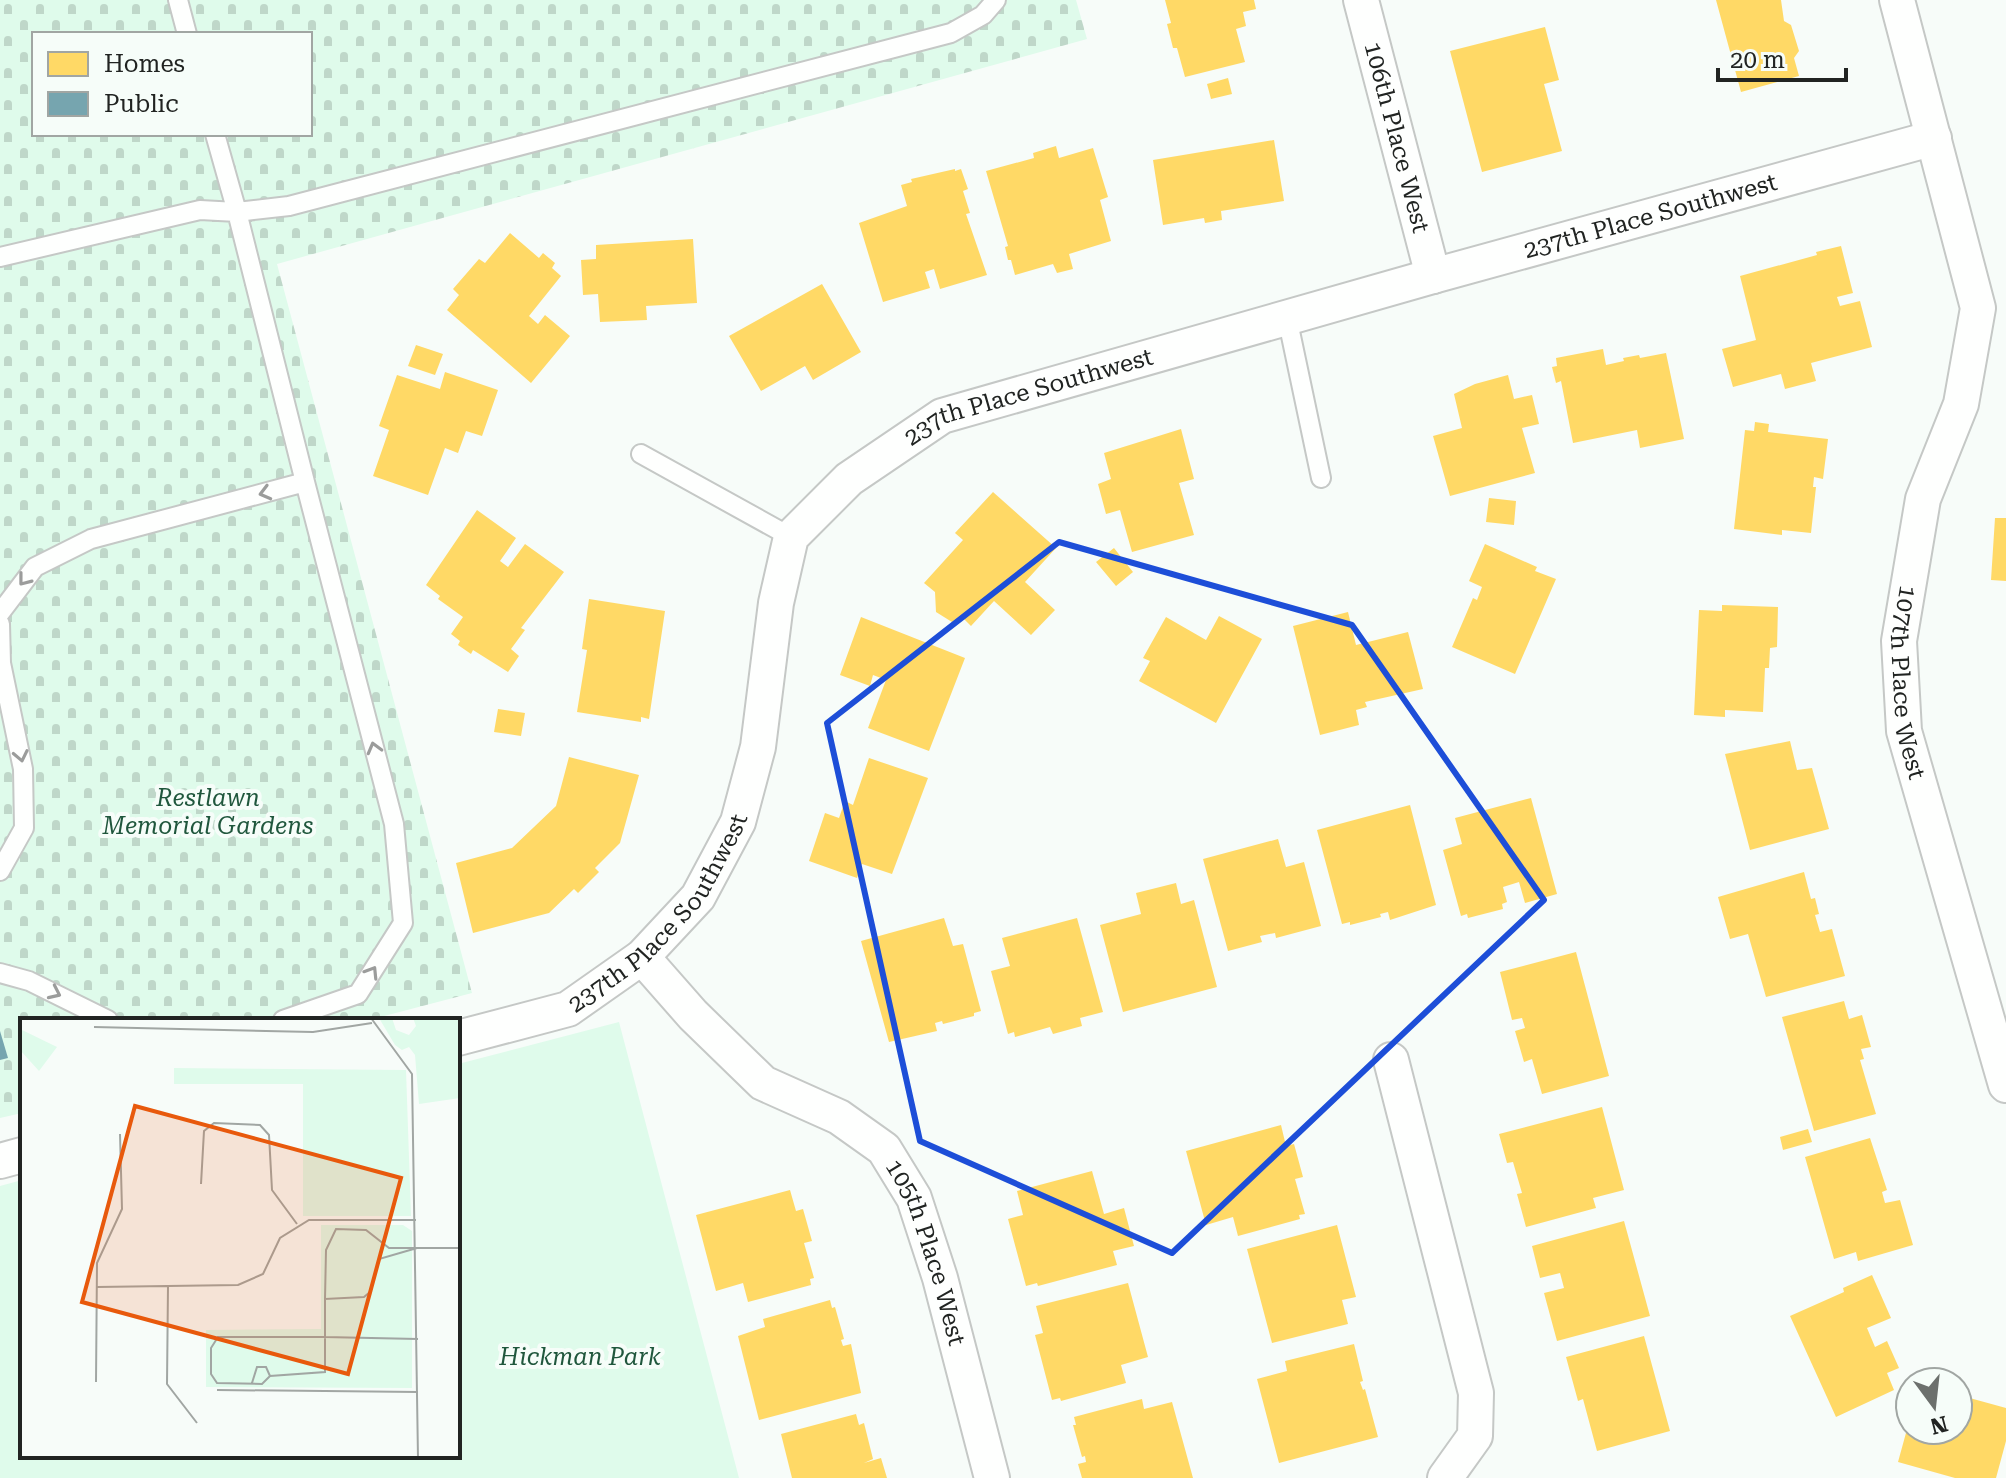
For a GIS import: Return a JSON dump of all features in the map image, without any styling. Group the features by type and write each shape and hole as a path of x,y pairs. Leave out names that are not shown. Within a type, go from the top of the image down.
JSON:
{"street":[{"name":"106th Place West","path":"1361,0 1433,276"},
{"name":"107th Place West","path":"1897,0 1978,308 1961,404 1923,499 1899,641 1904,731 2006,1085"},
{"name":"237th Place Southwest","path":"460,1037 568,1009 642,957 698,897 738,822 758,747 776,603 791,537 849,479 942,416 1934,138"},
{"name":"105th Place West","path":"642,957 693,1015 763,1083 839,1117 884,1149 914,1198 940,1278 992,1478"},
{"path":"1391,1060 1476,1393 1475,1436 1445,1478"},
{"path":"0,1161 20,1156"}],"lane":[{"path":"178,0 186,32"},
{"path":"0,257 200,210 237,212 289,206 951,33 983,15 996,0"},
{"path":"216,136 394,824 403,923 358,994 289,1018"},
{"path":"1287,317 1321,478"},
{"path":"641,454 791,537"},
{"path":"0,613 35,567 91,539 305,482"},
{"path":"0,624 1,663 23,769 24,828 0,871"},
{"path":"0,973 29,981 104,1018"}],"highlighted area":[{"path":"1059,542 1352,625 1544,900 1172,1253 920,1141 827,723"}],"green space":[{"name":"Restlawn Memorial Gardens","path":"0,0 1076,0 1087,39 277,264 472,993 377,1018 20,1018 20,1113 0,1118"},
{"name":"Hickman Park","path":"619,1022 739,1478 0,1478 0,1186 20,1181 20,1458 460,1458 460,1063"}],"building: Homes":[{"path":"1165,0 1254,0 1256,9 1243,12 1246,26 1236,29 1245,62 1185,77 1177,48 1173,48"},
{"path":"1716,0 1781,0 1784,21 1791,25 1799,51 1794,58 1799,76 1741,92"},
{"path":"1545,27 1559,80 1544,84 1562,151 1482,172 1450,51"},
{"path":"1228,78 1232,94 1211,99 1207,84"},
{"path":"1274,140 1284,201 1221,211 1222,220 1205,223 1204,218 1163,225 1153,160"},
{"path":"1056,146 1059,158 1093,148 1108,197 1100,200 1111,241 1069,254 1073,269 1057,273 1053,264 1015,275 1011,260 1008,260 1005,247 1008,246 986,171 1034,158 1033,153"},
{"path":"961,169 968,189 963,191 970,213 966,214 987,275 940,289 934,269 925,272 930,288 883,302 859,223 907,206 901,185 912,182 911,179"},
{"path":"510,233 539,258 543,253 555,263 552,268 561,276 529,316 538,324 545,315 570,336 531,383 447,310 459,295 453,289 479,259 485,263"},
{"path":"693,239 697,303 646,306 647,320 600,322 598,294 583,295 581,260 596,259 596,245"},
{"path":"1841,246 1853,293 1837,297 1840,306 1860,301 1872,347 1811,363 1816,381 1785,389 1781,374 1733,387 1722,349 1756,340 1740,276"},
{"path":"822,284 861,352 813,380 805,366 761,391 729,336"},
{"path":"416,345 443,354 435,375 408,366"},
{"path":"1603,349 1606,365 1624,361 1623,358 1666,353 1684,439 1640,448 1637,430 1573,443 1561,381 1556,383 1552,367 1557,366 1556,358"},
{"path":"445,372 498,390 482,436 466,431 458,453 445,448 428,495 373,476 389,430 379,426 397,375 440,389"},
{"path":"1508,375 1514,399 1532,395 1539,424 1522,428 1535,473 1450,496 1433,436 1462,428 1454,394 1475,384"},
{"path":"1755,422 1769,424 1768,432 1828,439 1823,479 1814,477 1813,487 1816,487 1811,533 1782,530 1782,535 1734,529 1745,430 1754,431"},
{"path":"1181,429 1194,479 1179,483 1194,535 1132,552 1120,510 1106,514 1098,484 1111,479 1104,453"},
{"path":"993,492 1056,548 1025,582 1055,610 1031,635 994,601 971,626 962,617 952,622 936,612 935,592 924,583 963,540 955,533"},
{"path":"1489,498 1516,501 1514,525 1486,522"},
{"path":"477,510 516,538 500,561 508,567 525,544 564,572 521,628 525,630 511,649 519,656 508,672 473,650 471,654 458,645 460,641 451,634 463,617 438,599 440,596 426,585"},
{"path":"1995,518 2006,518 2006,581 1991,580"},
{"path":"1485,544 1556,579 1515,674 1452,647 1473,598 1477,600 1482,587 1469,581"},
{"path":"1114,548 1133,572 1116,586 1096,562"},
{"path":"589,599 665,611 649,719 641,717 641,722 577,712 587,650 582,649"},
{"path":"1722,605 1778,607 1777,647 1770,648 1769,668 1765,668 1763,712 1725,710 1725,717 1694,715 1699,610 1722,611"},
{"path":"1348,612 1356,645 1408,632 1423,689 1365,702 1367,707 1356,710 1359,725 1320,735 1293,626"},
{"path":"1219,616 1262,639 1216,723 1139,681 1150,661 1143,658 1166,617 1206,640"},
{"path":"861,617 965,658 929,751 868,728 886,680 873,675 870,686 840,675"},
{"path":"498,709 525,713 521,736 494,732"},
{"path":"1790,741 1797,770 1812,768 1829,829 1750,850 1725,754"},
{"path":"569,757 639,775 620,843 595,868 599,872 578,893 574,889 549,913 473,933 456,863 512,848 556,806"},
{"path":"869,758 928,778 892,874 862,864 857,878 809,861 825,813 839,818 845,801 853,805"},
{"path":"1531,798 1557,894 1525,903 1519,882 1503,887 1507,902 1502,904 1503,909 1468,918 1467,914 1461,916 1443,850 1462,844 1455,818"},
{"path":"1410,805 1436,905 1390,920 1388,912 1380,914 1381,917 1342,924 1317,830"},
{"path":"1278,839 1286,867 1304,862 1321,926 1276,938 1275,933 1260,936 1262,942 1228,951 1203,859"},
{"path":"1804,872 1811,899 1815,898 1819,914 1815,915 1820,932 1832,929 1845,976 1766,997 1748,934 1730,939 1718,897"},
{"path":"1176,883 1181,904 1194,900 1217,987 1123,1012 1100,925 1141,914 1136,893"},
{"path":"944,918 953,946 963,944 981,1011 974,1013 974,1016 935,1023 937,1031 889,1042 861,941"},
{"path":"1077,918 1103,1012 1080,1018 1082,1026 1053,1034 1050,1027 1015,1037 1014,1032 1008,1034 991,971 1010,966 1002,938"},
{"path":"1576,952 1609,1076 1542,1094 1532,1059 1524,1062 1515,1031 1525,1028 1522,1018 1512,1020 1500,972"},
{"path":"1844,1001 1849,1019 1862,1015 1871,1047 1861,1049 1864,1059 1860,1060 1876,1114 1814,1131 1782,1017"},
{"path":"1602,1107 1624,1190 1593,1198 1596,1208 1526,1227 1517,1194 1522,1193 1513,1162 1507,1163 1499,1134"},
{"path":"1281,1125 1286,1146 1294,1144 1303,1177 1295,1179 1305,1214 1299,1215 1300,1219 1238,1236 1233,1217 1206,1225 1186,1151"},
{"path":"1808,1129 1812,1142 1783,1150 1780,1137"},
{"path":"1870,1138 1887,1190 1882,1192 1885,1203 1900,1200 1913,1245 1858,1261 1856,1252 1834,1259 1805,1157"},
{"path":"1092,1171 1104,1214 1124,1208 1134,1246 1113,1251 1117,1265 1038,1286 1037,1283 1026,1286 1008,1219 1023,1215 1017,1191"},
{"path":"790,1190 796,1211 803,1209 812,1241 804,1243 814,1278 810,1279 811,1285 748,1302 743,1283 716,1291 696,1215"},
{"path":"1624,1221 1650,1316 1557,1341 1544,1293 1564,1288 1560,1273 1540,1278 1532,1246"},
{"path":"1337,1225 1356,1297 1342,1300 1348,1324 1272,1343 1247,1249"},
{"path":"1872,1275 1891,1318 1867,1328 1875,1347 1887,1341 1898,1366 1887,1373 1894,1390 1836,1417 1790,1316 1844,1292 1843,1288"},
{"path":"1128,1283 1148,1357 1121,1365 1126,1383 1061,1401 1060,1398 1052,1400 1035,1335 1043,1333 1036,1306"},
{"path":"830,1300 832,1308 835,1307 843,1346 851,1344 861,1393 759,1420 738,1336 765,1327 763,1319"},
{"path":"1644,1336 1670,1431 1597,1451 1583,1399 1578,1401 1566,1357"},
{"path":"1354,1344 1363,1381 1360,1382 1365,1389 1378,1437 1279,1463 1257,1379 1287,1371 1285,1361"},
{"path":"1142,1399 1144,1409 1172,1402 1193,1478 1082,1478 1078,1464 1086,1462 1073,1425 1076,1425 1074,1417"},
{"path":"1974,1399 2006,1408 2006,1441 1996,1478 1955,1478 1898,1462 1902,1446 1974,1446"},
{"path":"856,1414 859,1425 864,1423 873,1459 864,1463 881,1458 887,1478 792,1478 781,1434"}],"building: Public":[{"path":"0,1031 8,1058 0,1060"}]}
